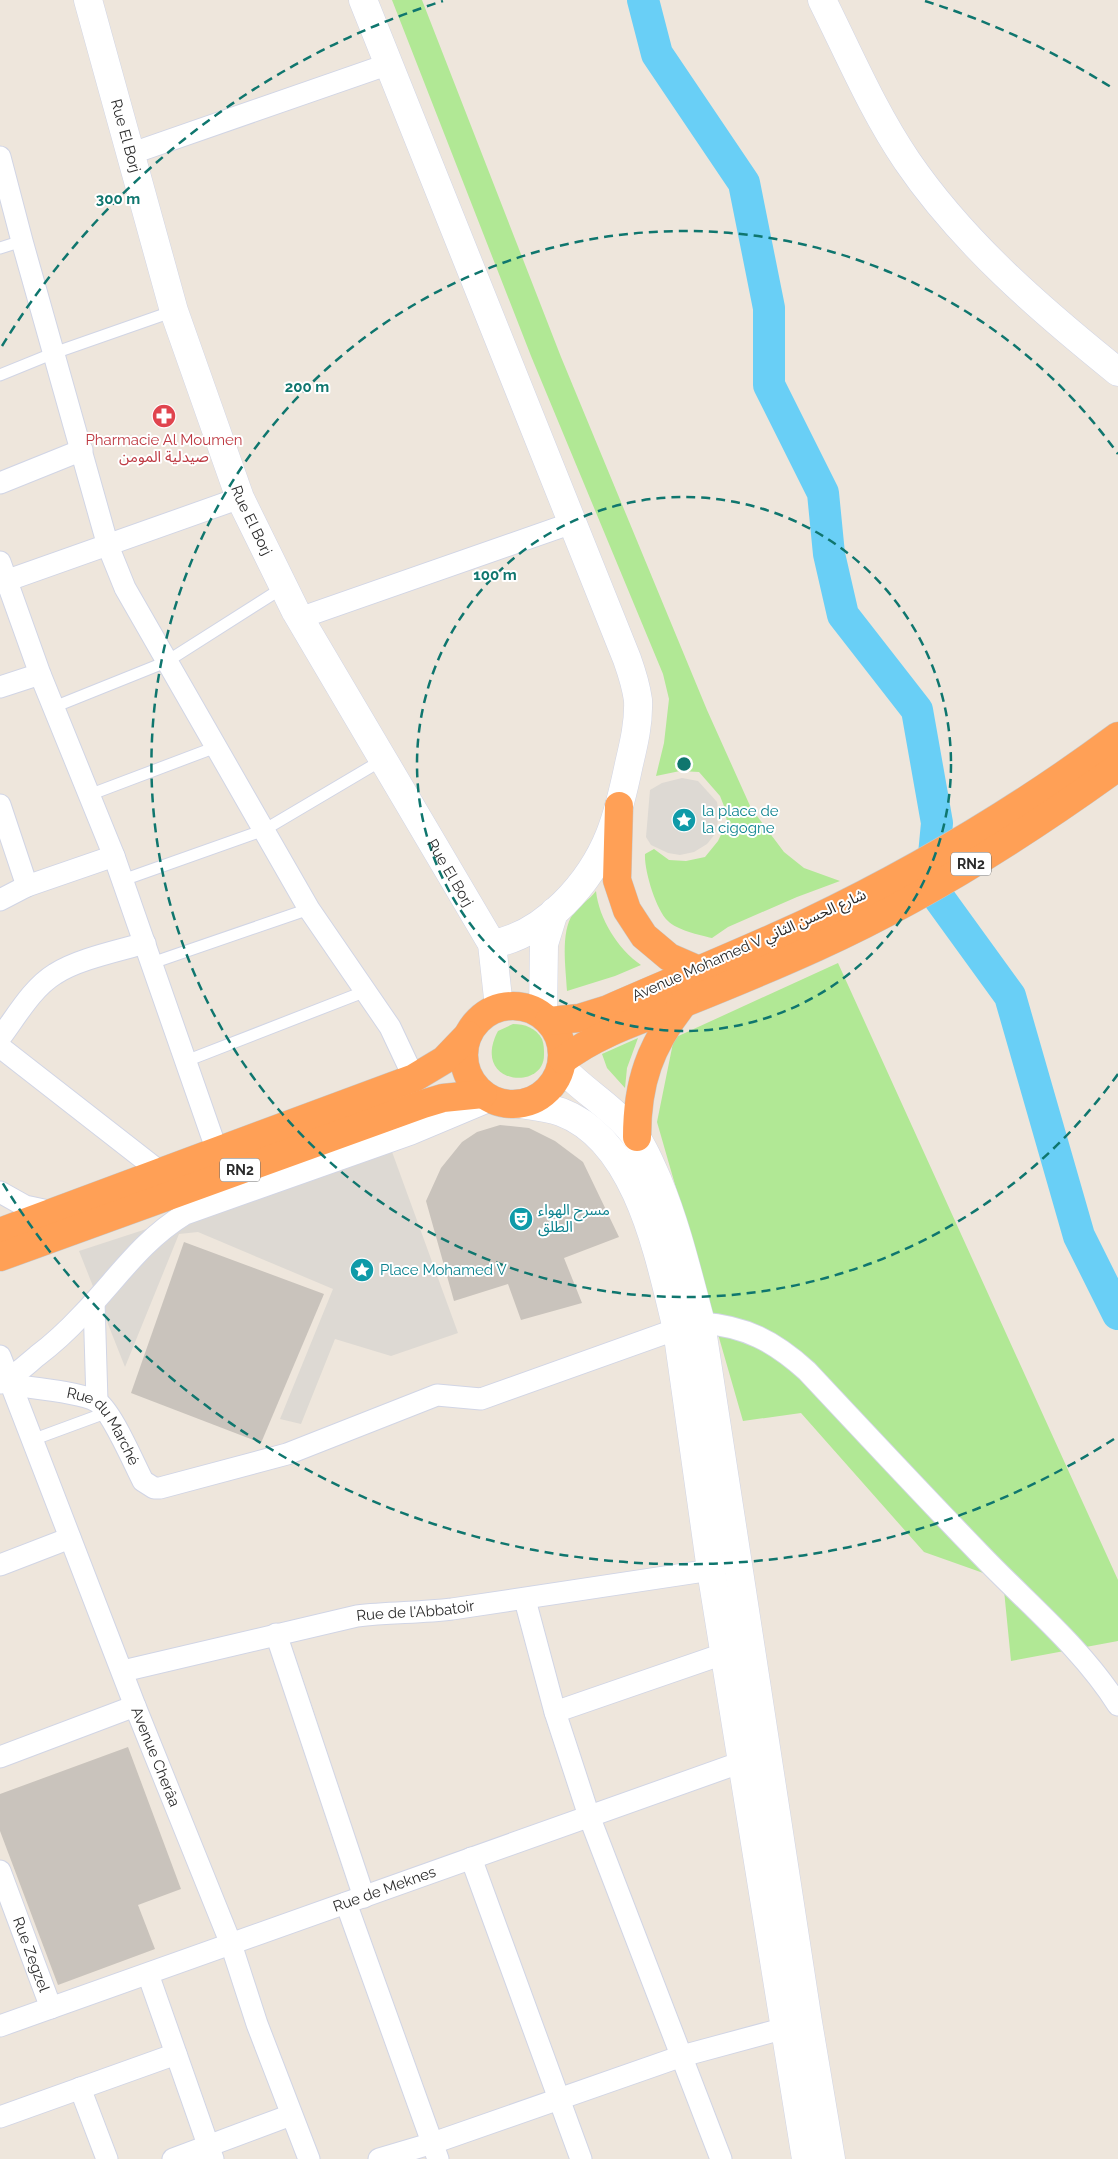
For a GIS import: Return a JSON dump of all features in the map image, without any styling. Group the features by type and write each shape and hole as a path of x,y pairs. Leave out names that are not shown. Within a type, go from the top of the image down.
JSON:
{"highway":[{"name":"Avenue Mohamed V شارع الحسن الثاني","path":"546,1018 594,1014 699,970 813,934 878,916 1020,834 1112,756"},
{"path":"620,806 618,880 627,910 644,936 669,956 699,970"},
{"name":"Avenue Mohamed V شارع الحسن الثاني","path":"562,1064 602,1036 684,1003 813,934"},
{"path":"636,1137 639,1096 644,1075 660,1037 684,1003"},
{"path":"498,1007 512,1005 526,1007 546,1018 560,1039 562,1064"},
{"name":"RN2","path":"498,1007 485,1014 475,1023 468,1035 464,1048 464,1061 467,1074 474,1085 488,1097 506,1104 519,1104 542,1096 557,1078 562,1064"},
{"name":"RN2","path":"0,1232 159,1171 217,1152 414,1078 444,1060 468,1035"},
{"name":"RN2","path":"0,1257 423,1104 449,1097 488,1097"}],"main road":[{"name":"Rue El Borj","path":"88,0 174,311 240,498 300,618 492,944"},
{"path":"363,0 627,659 638,699 637,726 620,806 609,836 594,864 576,889 554,912 527,932 509,941 492,944 498,1007"},
{"path":"822,0 877,113 906,160 931,194 958,225 1024,291 1118,372"},
{"path":"546,1018 544,944 554,912"},
{"path":"562,1064 580,1087 621,1119 636,1137 651,1165 671,1215 817,2150"},
{"path":"519,1104 552,1109 577,1120 606,1143 618,1157 635,1189 689,1326 711,1570 726,1653 755,1757"}],"street":[{"path":"130,154 389,64"},
{"path":"0,157 108,546 132,602 309,908 390,1027 414,1078"},
{"path":"0,483 82,450"},
{"path":"217,1152 123,880 2,576 108,546 240,498"},
{"path":"300,618 572,523"},
{"path":"0,687 40,674"},
{"path":"0,805 27,886"},
{"path":"0,900 27,886 114,856"},
{"path":"0,1038 34,993 53,975 67,967 145,943"},
{"path":"0,1047 159,1171"},
{"path":"7,1382 47,1348 94,1302 142,1246 164,1227 185,1214 411,1134 488,1097"},
{"path":"0,1192 26,1206 53,1212"},
{"path":"94,1302 102,1407"},
{"path":"689,1326 733,1327 749,1332 781,1350 800,1365 984,1558 1068,1640 1118,1704"},
{"name":"Rue du Marché","path":"7,1382 82,1396 102,1407 143,1481 147,1486 160,1488 287,1454 437,1395 481,1399 689,1326"},
{"name":"Avenue Cherâa","path":"0,1356 7,1382 32,1440 123,1670 135,1706 231,1944 257,2024 309,2159"},
{"path":"0,1565 70,1538"},
{"name":"Rue de l'Abbatoir","path":"123,1670 357,1616 383,1613 415,1614 525,1600 711,1570"},
{"path":"525,1600 555,1712 590,1816 721,2159"},
{"path":"276,1634 355,1900 435,2151"},
{"path":"555,1712 726,1653"},
{"path":"0,1757 135,1706"},
{"name":"Rue de Meknes","path":"0,2026 755,1757"},
{"path":"471,1858 582,2159"},
{"name":"Rue Zegzel","path":"0,1871 51,2008"},
{"path":"148,1974 211,2153"},
{"path":"379,2159 435,2151 560,2099 682,2056 797,2025"},
{"path":"0,2116 176,2054"},
{"path":"80,2088 107,2159"},
{"path":"173,2159 211,2153 291,2114"}],"lane":[{"path":"0,248 22,241"},
{"path":"0,375 54,353 174,311"},
{"path":"54,708 166,662 284,587"},
{"path":"89,795 216,747"},
{"path":"123,880 264,830 384,759"},
{"path":"152,964 309,908"},
{"path":"186,1061 366,990"},
{"path":"32,1440 102,1407"}],"green space":[{"path":"392,0 422,0 561,357 707,710 751,808 784,852 804,868 840,881 797,897 728,927 712,938 677,927 664,916 659,908 646,870 645,854 654,849 669,860 686,861 705,857 718,841 727,822 724,806 720,796 699,772 680,771 656,776 664,743 669,699 663,674 531,356"},
{"path":"596,891 601,912 611,933 625,951 641,965 615,976 567,991 566,931 573,914"},
{"path":"838,963 1118,1580 1118,1641 1011,1661 1003,1580 924,1552 801,1413 743,1421 657,1122 674,1038"},
{"path":"513,1024 533,1029 540,1035 544,1045 541,1067 533,1074 522,1078 511,1077 500,1072 493,1062 492,1049 498,1031"},
{"path":"638,1038 627,1068 625,1088 607,1068 602,1054"}],"shaded area":[{"name":"la place de la cigogne","path":"682,778 698,781 717,802 719,816 715,834 707,844 694,852 680,855 668,853 651,845 646,837 650,790 662,783"},
{"name":"Place Mohamed V","path":"391,1149 458,1333 391,1356 335,1339 301,1424 280,1419 333,1289 198,1232 179,1234 125,1367 79,1251"}],"building":[{"name":"مسرح الهواء الطلق","path":"500,1125 529,1128 555,1141 583,1162 619,1237 564,1258 582,1303 521,1320 508,1284 454,1301 426,1201 441,1168 462,1142 477,1132"},
{"path":"184,1242 324,1294 261,1443 131,1393"},
{"path":"128,1747 181,1889 138,1905 155,1949 58,1985 0,1831 0,1794"}],"waterway":[{"path":"643,0 657,54 744,183 769,308 769,385 823,493 829,554 843,615 917,710 937,823 931,887 1010,996 1079,1236 1118,1314"}],"place":[{"name":"Pharmacie Al Moumen صيدلية المومن","path":"164,416"},
{"name":"la place de la cigogne","path":"684,820"},
{"name":"مسرح الهواء الطلق","path":"521,1219"},
{"name":"Place Mohamed V","path":"362,1270"}]}
